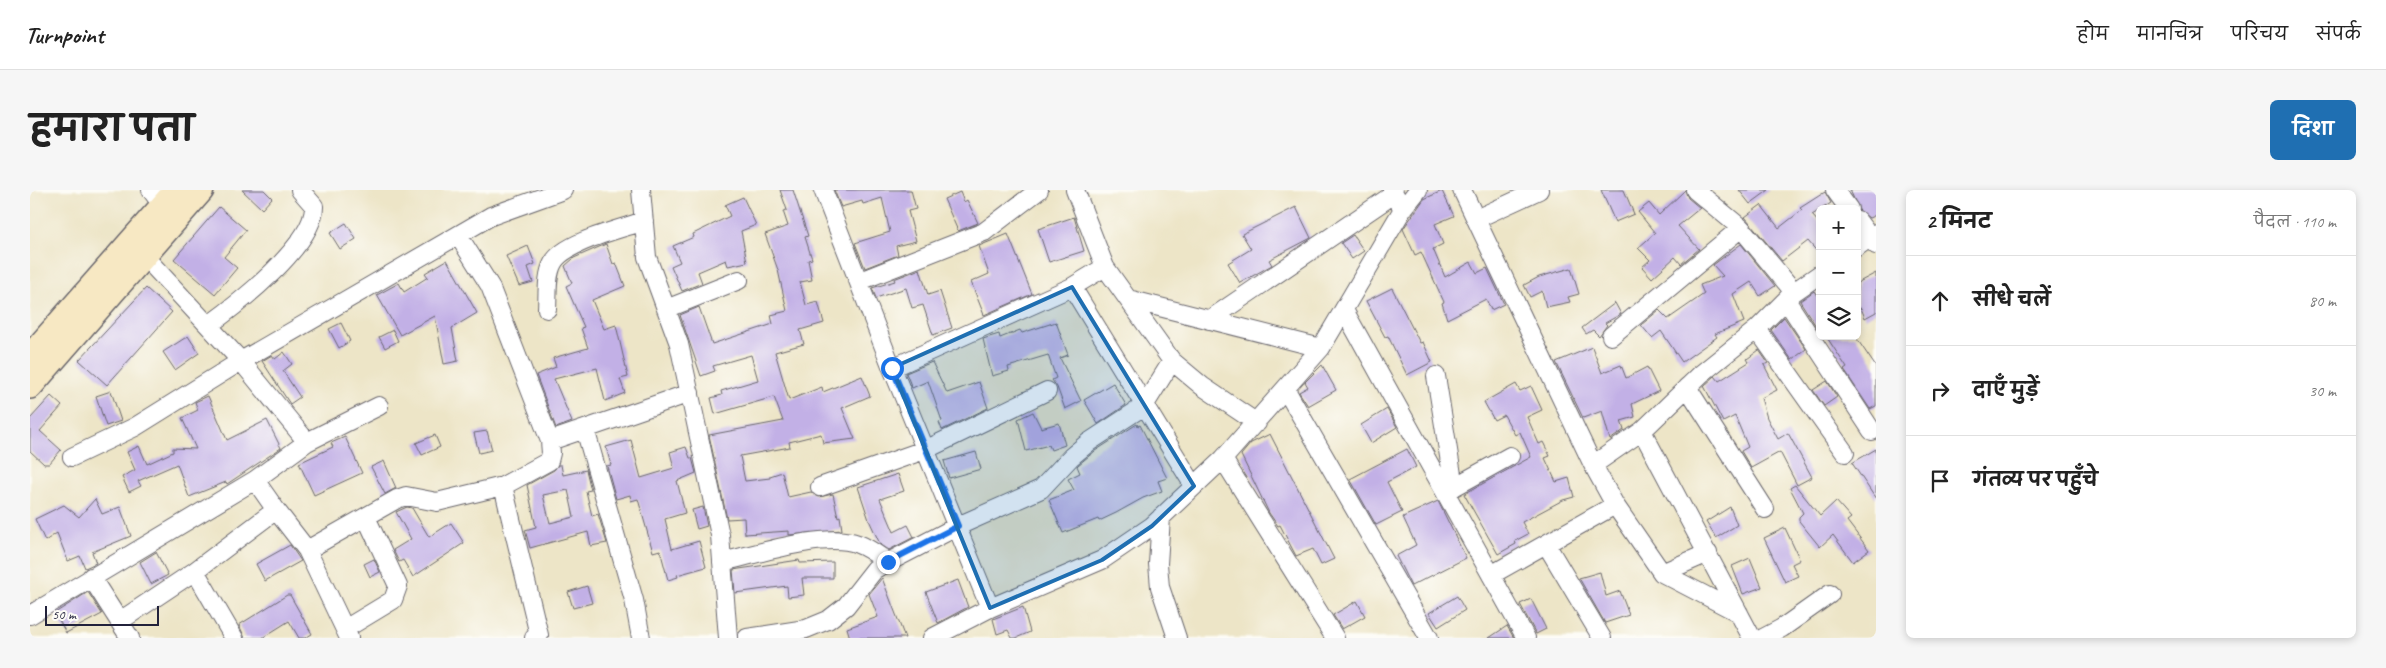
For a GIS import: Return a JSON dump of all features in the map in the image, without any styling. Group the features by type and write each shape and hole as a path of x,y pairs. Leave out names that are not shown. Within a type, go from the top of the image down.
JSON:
{"main road":[{"path":"30,386 201,190"},
{"path":"30,357 164,195"}],"street":[{"path":"209,325 245,299 274,272 312,225 314,206 300,190"},
{"path":"72,457 135,427 241,361 491,216 563,190"},
{"path":"640,190 647,257 679,344 720,535 728,638"},
{"path":"823,190 860,281 892,368 927,449 990,608"},
{"path":"860,281 984,232 1039,190"},
{"path":"1075,190 1105,267 1172,361 1202,386 1257,422"},
{"path":"1209,320 1396,198 1418,190"},
{"path":"1462,190 1593,466 1615,506 1662,573 1739,613"},
{"path":"1476,220 1539,190"},
{"path":"1695,190 1741,228 1790,296 1872,431"},
{"path":"1834,190 1846,205"},
{"path":"932,638 990,608 1102,560 1152,526 1223,459 1286,390 1321,348 1344,310 1396,198"},
{"path":"547,309 548,275 553,262 562,252 578,244 644,221"},
{"path":"1861,226 1870,241"},
{"path":"1611,336 1741,228"},
{"path":"307,550 406,496 437,502 503,486 549,461 552,453 550,440 490,286 458,235"},
{"path":"144,256 241,361 307,442"},
{"path":"892,368 1072,287 1105,267"},
{"path":"1593,466 1642,430 1687,387 1758,329 1790,296 1816,277"},
{"path":"666,309 739,280"},
{"path":"1072,287 1194,486"},
{"path":"1128,299 1321,348"},
{"path":"1344,310 1450,490 1491,576 1526,638"},
{"path":"1758,329 1845,453"},
{"path":"747,638 806,629 828,620 846,606 874,569 958,526 1041,489 1071,457 1089,442 1144,406 1172,361"},
{"path":"1436,376 1450,490"},
{"path":"1687,387 1765,509"},
{"path":"1286,390 1429,638"},
{"path":"820,487 927,449 1047,391"},
{"path":"550,440 690,393"},
{"path":"30,615 255,480 307,442 379,406"},
{"path":"585,429 634,600 641,638"},
{"path":"1642,430 1752,638"},
{"path":"1450,490 1510,456"},
{"path":"1223,459 1335,638"},
{"path":"255,480 307,550 347,633 393,600 397,594 398,586 366,517"},
{"path":"503,486 538,637"},
{"path":"1491,576 1615,506"},
{"path":"120,620 195,571 276,510"},
{"path":"1161,517 1158,564 1160,587 1177,638"},
{"path":"722,562 818,540 839,540 858,544 888,562"},
{"path":"1546,544 1602,638"},
{"path":"1662,573 1708,553"},
{"path":"195,571 234,638"},
{"path":"91,577 130,638"},
{"path":"1763,638 1782,628 1830,594"}],"highlighted area":[{"path":"1072,287 1194,486 1152,526 1102,560 990,608 892,368"}],"building":[{"path":"242,190 264,190 272,198 262,209"},
{"path":"780,190 793,190 808,236 805,237 812,259 808,260 812,280 800,282 806,305 818,302 824,323 800,330 804,344 775,352 789,400 822,387 823,392 862,376 870,396 842,408 855,439 823,443 821,434 789,442 790,447 740,456 745,481 770,478 770,476 782,472 788,497 811,492 819,497 833,494 842,530 789,535 789,531 745,534 744,518 727,519 709,435 783,421 774,397 715,414 711,398 722,395 721,391 758,380 751,355 713,366 715,371 701,376 680,315 699,307 712,344 773,324 771,315 787,311 778,270 765,234 788,226 783,211 787,210"},
{"path":"834,190 911,190 916,209 908,211 916,241 896,246 898,255 865,268 855,243 890,232 882,198 863,204 862,201 841,207"},
{"path":"1601,190 1624,190 1634,214 1615,222"},
{"path":"1685,190 1688,198 1700,208 1678,226 1699,249 1681,264 1675,257 1652,278 1642,267 1650,260 1638,248 1655,233 1638,212 1649,203 1659,215"},
{"path":"1739,190 1769,190 1750,204"},
{"path":"1850,190 1876,190 1876,215 1869,218 1861,212 1861,205 1857,205"},
{"path":"1442,191 1454,216 1435,224 1443,244 1433,249 1445,277 1471,262 1477,273 1487,268 1504,304 1491,310 1486,299 1447,319 1442,303 1444,302 1421,252 1415,255 1403,229 1424,199"},
{"path":"960,192 964,202 967,200 978,223 958,231 944,199"},
{"path":"1825,192 1831,203 1828,205 1816,205 1816,212 1812,215 1816,220 1816,250 1808,241 1782,261 1745,217 1761,205 1779,228 1802,210 1800,208"},
{"path":"743,197 756,225 741,231 747,262 728,266 726,260 698,272 702,283 682,291 671,266 680,262 673,246 694,237 693,234 730,216 725,205"},
{"path":"219,207 246,230 224,257 237,268 215,294 174,259"},
{"path":"1296,207 1311,238 1269,260 1272,265 1240,283 1228,263 1251,249 1242,234"},
{"path":"1074,217 1084,251 1049,262 1038,229"},
{"path":"346,223 356,239 340,249 330,233"},
{"path":"1008,234 1032,294 984,315 971,282 989,274 979,246"},
{"path":"1353,235 1364,251 1352,259 1341,243"},
{"path":"606,244 613,264 616,263 625,286 592,300 604,329 616,325 628,377 620,379 625,393 605,401 597,368 554,379 572,422 556,428 536,375 556,367 553,358 588,348 581,328 584,327 566,286 572,283 565,266 574,258"},
{"path":"1741,244 1775,286 1760,296 1751,282 1733,294 1744,322 1715,334 1717,337 1682,362 1661,331 1652,338 1641,325 1659,310 1668,319 1704,294 1700,285 1723,276 1713,265"},
{"path":"528,246 535,264 528,267 533,282 519,286 506,256"},
{"path":"447,260 477,313 452,328 458,361 444,364 435,316 400,335 377,295 399,283 404,292 428,277 425,273"},
{"path":"1571,268 1579,294 1568,297 1570,302 1546,307 1542,291 1530,297 1524,285 1539,277"},
{"path":"920,269 928,295 940,291 952,328 933,335 923,305 912,308 906,288 876,298 872,288 895,281 894,279"},
{"path":"1876,273 1876,312 1865,318 1861,308 1861,281"},
{"path":"146,288 172,312 107,385 79,360"},
{"path":"1392,288 1420,343 1423,342 1432,362 1407,375 1388,336 1385,337 1366,301"},
{"path":"1814,291 1816,294 1816,326 1800,301"},
{"path":"1615,303 1621,314 1605,323 1607,325 1599,336 1593,330 1586,334 1582,328"},
{"path":"1784,317 1806,349 1792,360 1771,330"},
{"path":"1056,322 1068,355 1060,358 1081,401 1065,409 1057,387 1052,380 1056,378 1048,355 1008,367 1009,371 992,376 983,339 999,334 1000,338 1020,330 1022,333"},
{"path":"341,323 350,341 339,348 329,329"},
{"path":"393,330 398,341 385,348 379,337"},
{"path":"188,336 199,353 175,370 163,352"},
{"path":"1829,340 1858,340 1876,367 1876,406 1870,409 1844,370 1847,368"},
{"path":"1592,347 1602,373 1621,365 1626,378 1647,367 1659,391 1632,404 1635,417 1621,421 1624,430 1610,440 1602,411 1583,418 1556,362"},
{"path":"1759,350 1768,363 1764,365 1777,390 1761,398 1767,418 1778,439 1788,433 1812,477 1797,485 1780,452 1751,468 1741,451 1748,447 1735,416 1723,422 1704,386 1715,376 1719,381 1749,362 1747,359"},
{"path":"284,352 292,364 283,371 300,397 290,404 262,361 272,355 275,359"},
{"path":"932,362 947,393 979,382 988,408 942,430 939,422 942,421 928,381 912,388 906,373"},
{"path":"1322,365 1336,390 1308,406 1299,392 1308,387 1305,382"},
{"path":"1827,381 1837,397 1824,406 1813,390"},
{"path":"1113,383 1126,405 1098,424 1084,400"},
{"path":"1516,384 1520,391 1531,386 1542,410 1527,417 1539,444 1543,442 1550,456 1545,458 1556,482 1569,478 1574,497 1563,500 1522,522 1528,534 1515,541 1516,544 1498,554 1464,494 1531,457 1520,432 1515,435 1504,415 1494,420 1484,402"},
{"path":"111,391 121,421 106,426 96,396"},
{"path":"51,396 62,406 40,431 61,450 49,464 44,464 30,451 30,419"},
{"path":"208,396 227,440 267,420 281,448 227,484 226,482 189,497 177,464 138,481 141,486 129,492 122,477 135,470 127,452 139,446 147,464 173,452 173,448 196,449 182,418 198,410 195,402"},
{"path":"1387,409 1397,427 1371,443 1361,425"},
{"path":"1033,412 1041,428 1059,423 1065,445 1051,450 1049,445 1026,451 1018,419"},
{"path":"1137,424 1138,426 1140,425 1167,478 1158,481 1162,491 1143,498 1099,521 1098,519 1063,533 1049,500 1074,490 1068,479 1080,473 1077,466 1095,451"},
{"path":"487,431 492,450 479,453 474,433"},
{"path":"1270,434 1334,559 1321,565 1313,549 1296,556 1280,525 1278,526 1269,513 1241,455 1251,443"},
{"path":"435,435 440,447 422,455 416,443"},
{"path":"345,437 362,473 314,495 299,463 333,447 331,443"},
{"path":"631,440 641,478 674,468 670,452 686,447 690,458 692,458 696,473 677,481 685,513 665,519 672,549 699,541 706,567 677,575 678,577 668,580 660,550 653,552 638,499 631,501 630,495 616,499 607,466 611,465 606,447"},
{"path":"1407,449 1416,467 1387,482 1402,512 1376,525 1350,479"},
{"path":"1876,449 1876,499 1852,463"},
{"path":"976,452 981,469 949,478 944,461"},
{"path":"384,461 396,488 385,494 371,467"},
{"path":"558,465 561,465 563,475 586,470 591,490 586,491 592,516 598,514 607,543 591,546 588,532 530,548 525,530 536,527 527,485 554,470","holes":["568,490 574,517 550,523 543,495"]},
{"path":"898,474 904,491 880,499 894,532 908,525 914,537 889,550 880,544 869,520 858,487"},
{"path":"1795,485 1820,516 1836,501 1851,518 1847,521 1869,550 1853,562 1833,535 1820,547 1799,521 1799,517 1803,513 1790,488"},
{"path":"95,499 102,514 120,507 131,536 92,552 96,563 85,568 80,556 68,561 57,533 45,541 35,519 64,505 79,517"},
{"path":"1438,501 1466,558 1411,586 1396,556 1416,545 1403,517"},
{"path":"407,507 412,508 429,537 451,523 464,543 413,577 403,560 399,562 393,550 411,539 396,512"},
{"path":"703,507 707,526 697,529 692,510"},
{"path":"1730,507 1737,525 1716,538 1706,522"},
{"path":"1785,528 1800,560 1792,564 1798,576 1785,582 1764,538"},
{"path":"290,545 301,561 265,581 256,564"},
{"path":"156,552 168,575 151,584 140,562"},
{"path":"1750,558 1762,587 1743,594 1732,566"},
{"path":"374,559 380,572 370,577 364,564"},
{"path":"799,560 800,563 833,562 833,578 802,578 804,595 788,597 787,586 735,593 733,570"},
{"path":"1600,572 1606,596 1620,591 1629,615 1605,623 1579,578"},
{"path":"882,578 905,638 850,638 847,628 878,617 869,594"},
{"path":"958,580 968,607 938,623 926,592"},
{"path":"587,586 592,603 573,608 568,592"},
{"path":"88,592 102,614 66,633 55,613"},
{"path":"287,595 290,595 312,634 305,638 299,638 289,621 262,638 245,638 239,625"},
{"path":"1457,596 1465,610 1438,627 1429,613"},
{"path":"1531,599 1546,629 1536,634 1520,604"},
{"path":"1357,601 1365,616 1342,629 1333,615"},
{"path":"1023,607 1030,632 1016,638 1012,638 1008,630 997,634 993,619"},
{"path":"1507,626 1514,638 1489,638"}],"route":[{"path":"888,562 958,526 892,368"}]}
